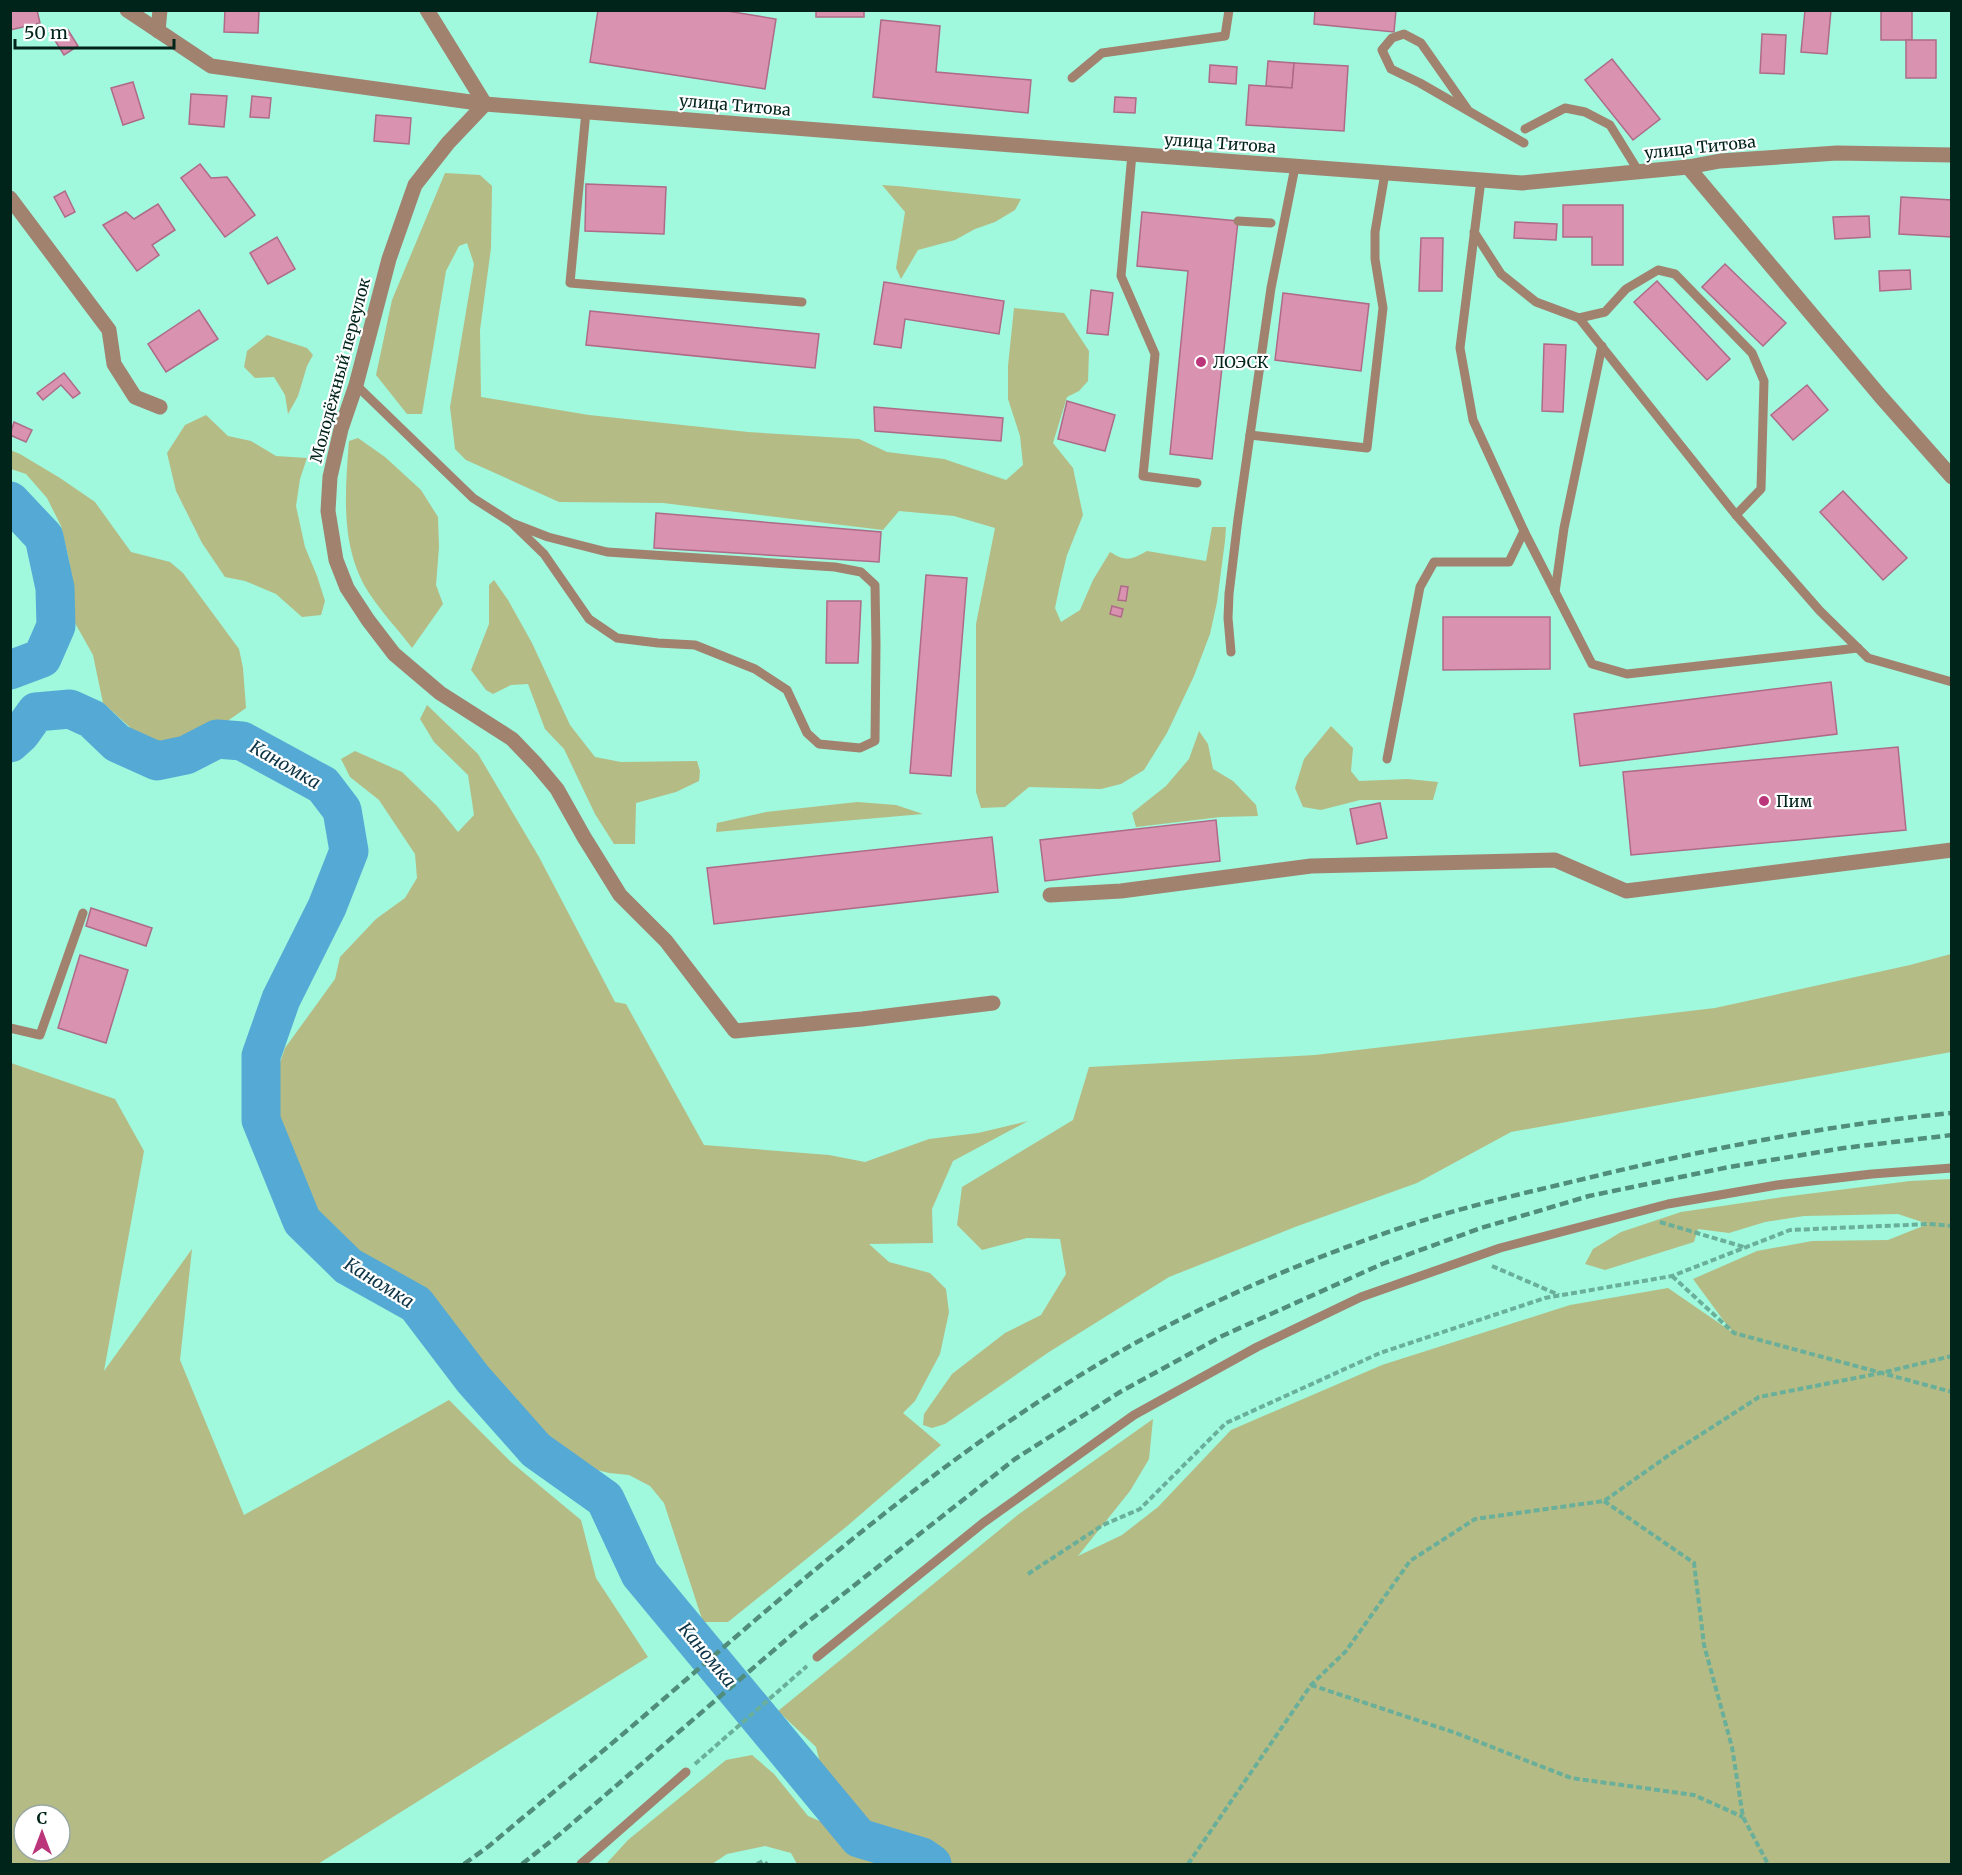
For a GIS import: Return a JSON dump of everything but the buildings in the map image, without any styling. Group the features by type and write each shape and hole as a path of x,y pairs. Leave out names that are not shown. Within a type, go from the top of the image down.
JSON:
{"street":[{"name":"улица Титова","path":"127,10 211,66 485,104 1522,183 1688,167 1720,161 1837,153 1952,155"},
{"path":"159,31 160,10"},
{"path":"427,10 485,104"},
{"name":"Молодёжный переулок","path":"485,104 448,143 415,185 389,259 356,385 341,429 330,477 328,511 336,560 347,588 394,654 440,693 512,740 536,764 557,789 620,895 666,941 735,1032 993,1003"},
{"path":"1688,167 1881,397 1952,477"},
{"path":"10,198 108,330 114,364 135,397 160,407"},
{"path":"1050,895 1121,891 1311,866 1555,860 1626,891 1952,850"}],"lane":[{"path":"1072,78 1102,53 1226,36 1229,10"},
{"path":"1468,110 1421,43 1404,34 1392,38 1382,50 1391,69 1420,83 1524,143"},
{"path":"1525,129 1565,108 1586,112 1610,125 1639,171"},
{"path":"586,111 570,283 802,302"},
{"path":"1132,154 1122,276 1155,354 1143,476 1197,483"},
{"path":"1230,652 1229,594 1250,435 1271,288 1296,166"},
{"path":"1250,435 1366,448 1383,308 1376,259 1376,232 1385,173"},
{"path":"1481,180 1460,348 1473,420 1524,531 1592,664 1627,674 1858,648"},
{"path":"1238,221 1271,223"},
{"path":"1474,232 1501,274 1536,302 1579,318 1737,515 1820,611 1868,658 1952,682"},
{"path":"1579,318 1605,312 1626,288 1658,270 1675,274 1752,353 1764,381 1761,489 1737,515"},
{"path":"1555,592 1564,528 1602,346"},
{"path":"356,385 473,498 512,523 548,537 607,552 835,567 861,572 874,585 876,645 874,741 860,748 819,744 807,733 787,690 755,669 695,645 658,644 617,638 589,619 544,554 512,523"},
{"path":"1387,759 1420,586 1434,562 1509,562 1524,531"},
{"path":"10,1028 40,1035 83,913"},
{"path":"817,1657 983,1523 1134,1415 1257,1347 1361,1297 1500,1248 1668,1204 1777,1185 1952,1168"},
{"path":"581,1864 686,1772"}],"path":[{"path":"1633,1214 1745,1247"},
{"path":"1029,1574 1102,1525 1140,1509 1226,1423 1380,1353 1545,1298 1672,1276 1790,1230 1929,1224 1952,1226"},
{"path":"1472,1258 1559,1295"},
{"path":"1672,1276 1734,1334 1952,1392"},
{"path":"1188,1864 1311,1685 1346,1651 1410,1562 1475,1519 1604,1501 1672,1453 1760,1397 1952,1356"},
{"path":"1604,1501 1694,1563 1704,1645 1732,1748 1743,1817 1768,1864"},
{"path":"686,1772 817,1657"},
{"path":"1311,1685 1456,1733 1571,1778 1694,1796 1743,1817"},
{"path":"757,1864 762,1861 767,1864"}],"green space":[{"path":"445,173 480,175 492,186 491,248 480,330 481,397 589,415 748,432 859,439 887,452 944,459 1006,480 1023,465 1020,436 1008,399 1008,366 1014,308 1064,313 1089,351 1088,381 1079,391 1067,397 1053,443 1073,468 1083,515 1067,555 1055,608 1061,622 1080,610 1093,580 1110,552 1125,558 1132,558 1147,551 1206,561 1212,527 1226,527 1217,602 1210,634 1194,676 1167,733 1144,770 1121,784 1101,789 1029,787 1005,807 981,808 976,792 976,624 995,528 954,516 899,511 883,530 663,503 559,502 466,460 455,449 450,407 474,264 467,243 459,246 446,271 422,414 407,414 376,375 392,300"},
{"path":"882,185 1021,199 1015,210 995,222 975,229 955,240 918,250 901,279 896,268 905,212"},
{"path":"267,335 307,348 313,355 307,366 298,396 288,414 285,395 274,377 255,378 244,367 247,351"},
{"path":"206,415 228,436 251,441 276,456 307,458 300,479 296,506 305,547 325,601 321,615 302,617 276,594 245,581 225,577 202,543 176,491 167,453 185,425"},
{"path":"358,438 385,457 421,490 438,517 439,547 436,585 443,604 412,648 369,593 353,558 347,520 346,480 349,441"},
{"path":"10,450 60,478 95,502 131,552 170,562 183,573 239,649 246,708 219,727 197,748 153,748 103,703 93,655 75,623 69,560 61,526 47,498 26,474 11,469"},
{"path":"494,580 532,643 570,725 595,757 621,762 697,761 700,771 699,781 676,792 636,803 635,844 614,844 595,814 564,749 545,729 528,684 511,685 493,694 486,690 471,670 489,624 489,585"},
{"path":"427,705 478,754 539,857 615,1002 626,1004 704,1145 829,1155 865,1162 929,1139 978,1133 1028,1121 953,1161 932,1209 933,1243 869,1244 889,1262 930,1273 946,1289 949,1312 940,1354 915,1401 903,1413 941,1445 846,1527 728,1622 703,1622 664,1503 650,1486 629,1475 609,1473 566,1462 531,1435 412,1290 398,1280 344,1258 327,1238 298,1193 278,1145 270,1091 285,1048 335,979 340,957 376,919 405,898 417,878 415,854 379,800 350,777 341,759 355,751 402,772 437,806 458,832 474,815 468,775 434,742 420,719"},
{"path":"1331,726 1353,748 1351,771 1359,781 1408,779 1438,782 1433,800 1360,800 1321,810 1303,807 1295,788 1304,759"},
{"path":"1199,731 1208,744 1213,769 1233,781 1256,805 1258,816 1221,817 1136,827 1132,813 1166,786 1189,759"},
{"path":"857,802 896,805 923,814 716,832 717,823 766,812"},
{"path":"1951,954 1951,1052 1511,1132 1417,1183 1295,1227 1169,1277 1049,1352 945,1424 932,1428 923,1425 924,1414 952,1374 1005,1333 1041,1315 1066,1274 1060,1239 1027,1238 982,1250 957,1225 962,1187 1073,1120 1089,1067 1315,1055 1715,1008"},
{"path":"11,1063 115,1099 144,1151 104,1371 192,1249 180,1360 244,1515 449,1400 511,1462 581,1520 596,1578 648,1657 318,1864 11,1864"},
{"path":"1951,1179 1951,1864 797,1864 791,1853 765,1846 727,1854 712,1864 606,1864 628,1840 726,1760 752,1755 774,1774 808,1816 859,1838 823,1775 816,1747 778,1711 1019,1514 1153,1419 1149,1459 1130,1491 1078,1556 1122,1535 1158,1507 1231,1430 1382,1365 1570,1305 1668,1288 1732,1332 1693,1279 1757,1251 1812,1241 1888,1240 1928,1224 1898,1214 1804,1216 1765,1222 1729,1233 1698,1229 1694,1242 1605,1270 1585,1264 1593,1249 1621,1232 1681,1212 1910,1181"}],"waterway":[{"name":"Каномка","path":"10,501 44,537 55,588 56,626 42,658 10,670"},
{"name":"Каномка","path":"10,743 21,733 36,712 70,709 92,719 117,743 157,761 186,755 217,739 242,741 323,785 342,810 349,851 327,907 281,999 261,1056 261,1120 302,1221 348,1266 416,1304 473,1379 536,1450 605,1499 640,1574 859,1838 922,1857 932,1864"}],"railway":[{"path":"464,1864 606,1749 754,1621 922,1484 1040,1400 1138,1341 1175,1322 1213,1303 1330,1253 1433,1217 1481,1204 1733,1146 1864,1123 1952,1113"},
{"path":"522,1864 795,1632 1015,1459 1120,1392 1222,1336 1382,1264 1481,1228 1589,1196 1729,1167 1844,1148 1952,1135"}],"place":[{"name":"ЛОЭСК","path":"1201,362"},
{"name":"Пим","path":"1764,801"}]}
